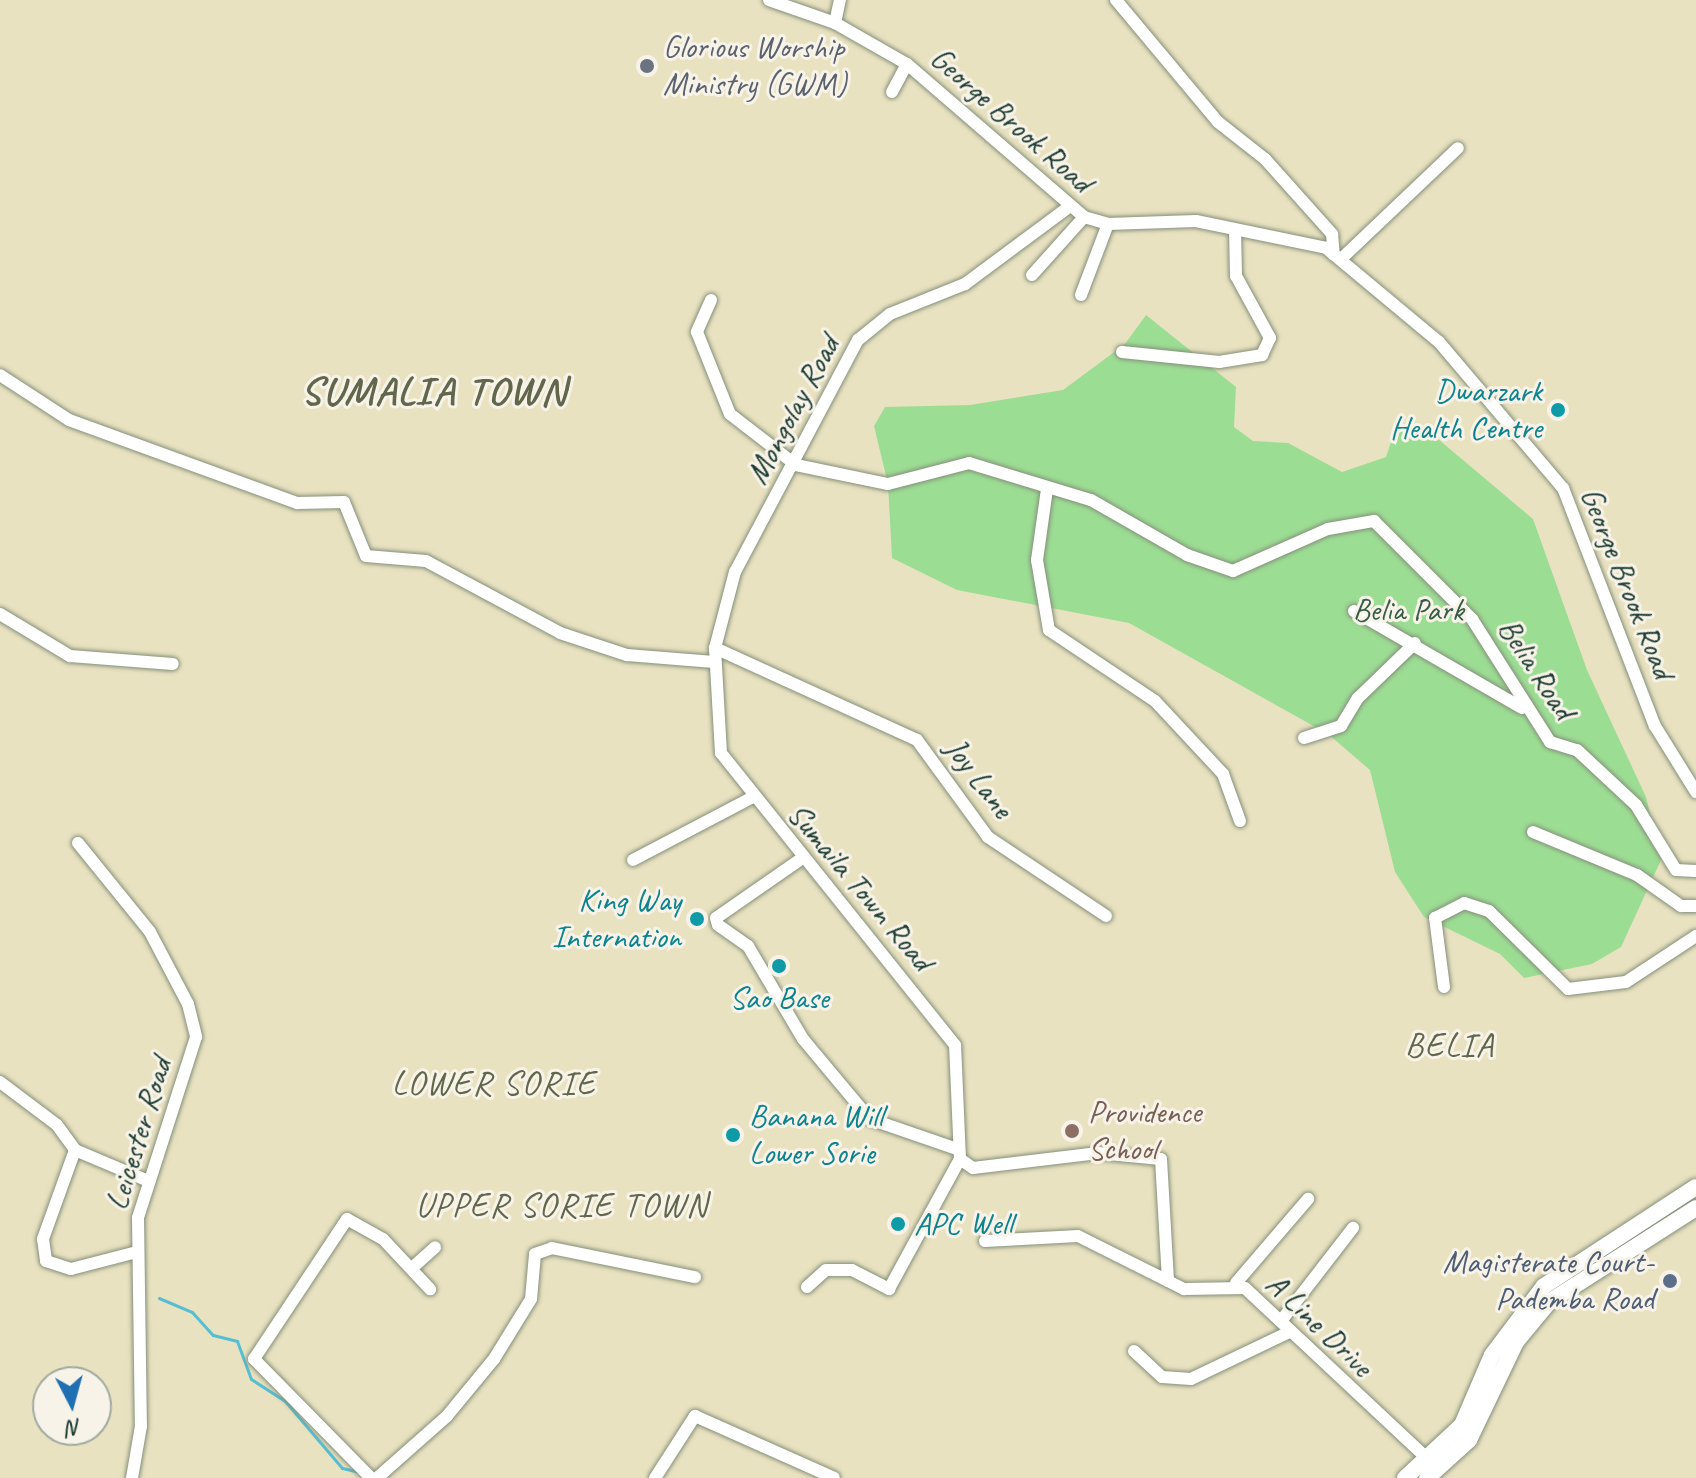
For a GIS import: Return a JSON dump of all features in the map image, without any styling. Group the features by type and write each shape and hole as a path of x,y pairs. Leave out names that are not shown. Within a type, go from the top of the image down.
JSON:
{"main road":[{"path":"1427,1478 1434,1462 1462,1425 1492,1355 1544,1286 1696,1187"},
{"path":"1405,1478 1469,1440 1516,1342 1549,1302 1688,1220 1696,1208"}],"street":[{"name":"George Brook Road","path":"769,0 835,23 907,64 1084,217 1108,224 1196,221 1338,257 1439,342 1563,488 1655,726 1696,792"},
{"path":"835,23 840,0"},
{"path":"1116,0 1218,122 1265,159 1332,234 1338,257 1458,148"},
{"path":"892,92 907,64"},
{"name":"Mongolay Road","path":"714,655 735,572 796,465 829,386 870,328 965,284 1070,206"},
{"path":"1032,275 1084,217"},
{"path":"1081,295 1108,224"},
{"path":"1122,352 1219,362 1262,355 1270,338 1236,276 1235,230"},
{"path":"711,300 697,332 730,414 796,465 888,484 969,463 1047,489 1037,560 1049,630 1155,701 1223,774 1240,821"},
{"name":"Joy Lane","path":"0,375 69,420 297,503 344,502 366,556 426,561 560,633 627,655 714,655 917,740 988,837 1106,916"},
{"name":"Belia Road","path":"1047,489 1091,500 1148,535 1233,571 1328,529 1374,521 1472,619 1525,710 1550,742 1577,750 1636,805 1676,870 1693,870"},
{"path":"1354,611 1415,643 1525,710"},
{"path":"0,614 70,656 173,664"},
{"path":"1304,738 1341,726 1358,698 1415,643"},
{"name":"Sumaila Town Road","path":"714,655 721,753 801,859 955,1045 958,1154"},
{"path":"633,860 753,797"},
{"path":"1533,832 1637,875 1681,906 1696,906"},
{"name":"Leicester Road","path":"78,843 150,932 195,1021 169,1138 146,1180 133,1253 141,1426 132,1478"},
{"path":"801,859 716,918 718,925 748,946 803,1039 870,1119 958,1154 973,1168 1098,1153 1161,1159 1168,1281"},
{"path":"1444,987 1435,918 1464,903 1489,911 1568,989 1626,982 1696,936"},
{"path":"0,1082 57,1125 75,1150 146,1180"},
{"path":"75,1150 43,1239 46,1261 71,1269 133,1253"},
{"path":"807,1287 826,1270 852,1270 892,1287 958,1154"},
{"path":"1236,1283 1308,1199"},
{"path":"430,1289 412,1268 347,1219 254,1359 374,1478 447,1416 494,1359 531,1299 531,1260 552,1248 695,1277"},
{"path":"1281,1321 1353,1228"},
{"name":"A Line Drive","path":"985,1241 1078,1236 1184,1289 1236,1283 1434,1462"},
{"path":"412,1268 435,1247"},
{"path":"1134,1351 1162,1377 1191,1379 1291,1331"},
{"path":"655,1478 695,1416 834,1478"}],"green space":[{"name":"Belia Park","path":"1146,315 1236,387 1234,427 1253,441 1288,443 1342,472 1386,457 1393,436 1419,423 1533,519 1587,670 1646,797 1661,860 1621,947 1592,964 1524,978 1500,954 1424,917 1395,872 1370,770 1328,734 1129,623 957,590 892,558 888,484 874,426 885,407 970,405 1063,390 1125,344"}],"waterway":[{"path":"159,1298 192,1312 213,1335 237,1341 251,1379 285,1401 342,1468 359,1472"}],"place":[{"name":"Glorious Worship Ministry (GWM)","path":"647,66"},
{"name":"Dwarzark Health Centre","path":"1558,410"},
{"name":"King Way Internation","path":"697,919"},
{"name":"Sao Base","path":"779,966"},
{"name":"Providence School","path":"1072,1131"},
{"name":"Banana Will Lower Sorie","path":"733,1135"},
{"name":"APC Well","path":"898,1224"},
{"name":"Magisterate Court- Pademba Road","path":"1670,1281"}],"district":[{"name":"SUMALIA TOWN","path":"434,391"},
{"name":"BELIA","path":"1450,1045"},
{"name":"LOWER SORIE","path":"494,1083"},
{"name":"UPPER SORIE TOWN","path":"562,1205"}]}
